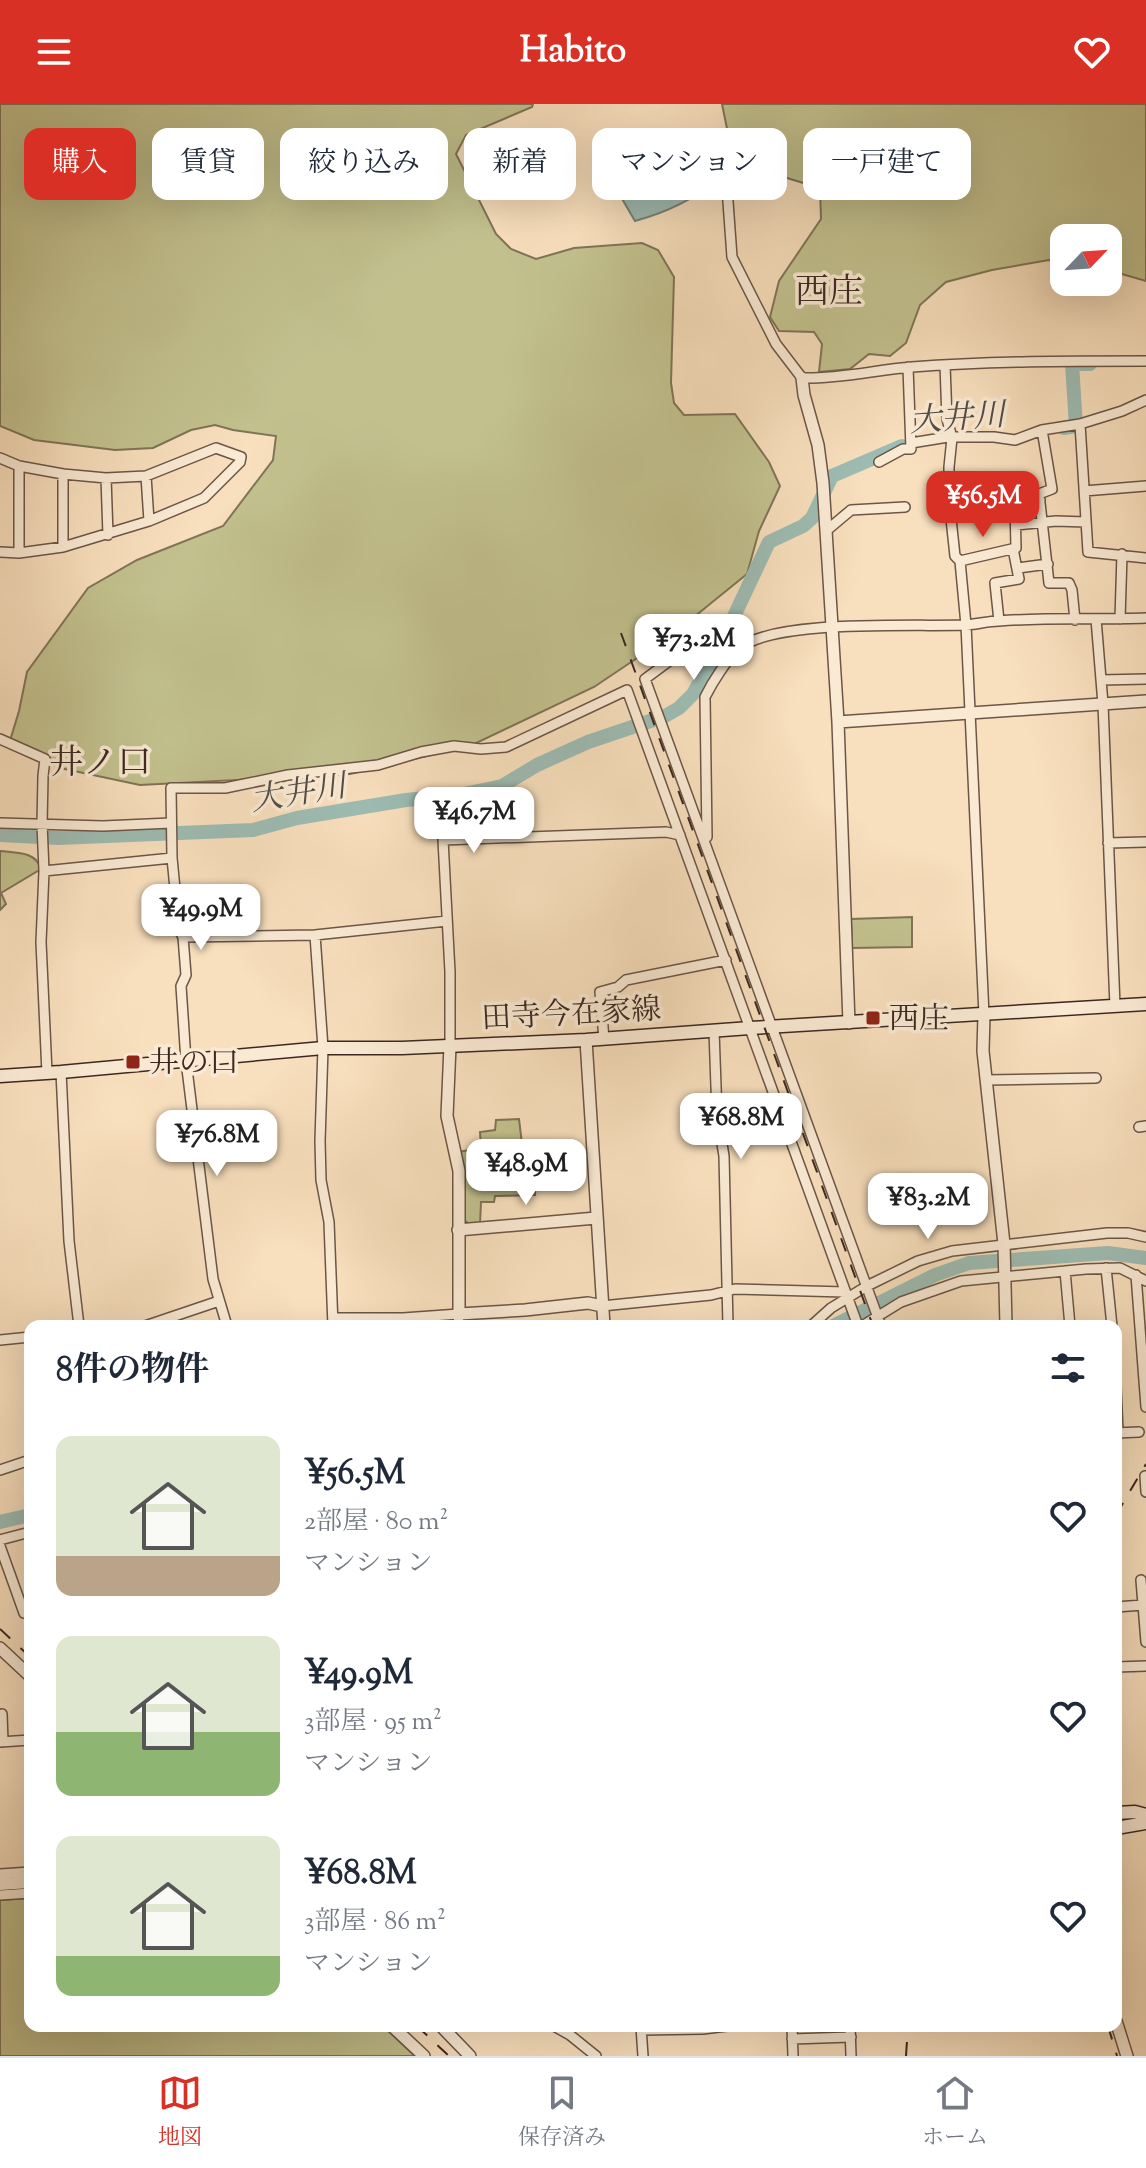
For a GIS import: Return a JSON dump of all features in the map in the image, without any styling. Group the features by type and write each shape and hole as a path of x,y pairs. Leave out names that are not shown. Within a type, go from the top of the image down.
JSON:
{"main road":[{"name":"田寺今在家線","path":"0,1076 323,1048 586,1040 1146,1004"},
{"path":"1122,1813 1146,1815"},
{"path":"1122,1827 1146,1823"},
{"path":"0,1884 24,1882"}],"street":[{"path":"728,200 732,257 776,344 802,378 818,445 838,722 849,1023"},
{"path":"802,378 828,379 908,367 945,365 1146,361"},
{"path":"945,365 947,419 952,438 949,500 955,556 960,561 966,625 984,1015 983,1051 1004,1244 1006,1320"},
{"path":"879,462 903,449 911,449 908,367"},
{"path":"911,443 952,438 1015,440 1042,430 1080,424 1146,400"},
{"path":"1080,424 1088,552 1146,558"},
{"path":"1042,430 1052,489 1039,494 1049,583 1069,583 1075,620"},
{"path":"0,458 19,466 106,478 146,476 216,448 241,457 240,462 204,498 149,521 63,547 19,553 0,552"},
{"path":"19,466 19,553"},
{"path":"63,474 63,547"},
{"path":"146,476 149,521"},
{"path":"106,478 108,535"},
{"path":"1084,491 1146,486"},
{"path":"950,491 981,488 983,497 1013,493 1015,504 1016,548 960,561"},
{"path":"1015,504 1040,500"},
{"path":"826,531 851,510 905,507"},
{"path":"1016,525 1086,522"},
{"path":"999,621 995,583 1019,579 1013,549"},
{"path":"1120,619 1122,554"},
{"path":"1018,568 1048,564"},
{"path":"707,845 705,697 712,682 739,648 748,643 782,633 831,628 1146,618"},
{"path":"1096,619 1103,704 1115,1006"},
{"path":"748,643 716,631 714,625 694,624 676,656 645,679 879,1320"},
{"path":"1101,680 1146,679"},
{"path":"630,697 649,688"},
{"path":"225,1320 213,1279 186,1061 181,986 186,975 172,858 171,788 225,788 288,775 378,765 454,746 481,749 506,747 627,690 857,1320"},
{"path":"838,722 1146,701"},
{"path":"0,739 45,759 41,942 78,1320"},
{"path":"0,823 103,826 171,823"},
{"path":"458,1320 459,1171 447,1116 450,1046 443,840 666,832 680,835"},
{"path":"1108,843 1146,842"},
{"path":"44,871 172,858"},
{"path":"183,937 315,935 447,921"},
{"path":"315,935 323,1048 321,1180 329,1222 333,1320"},
{"path":"604,1039 600,992 618,987 626,980 726,960"},
{"path":"714,1031 717,1114 724,1156 728,1320"},
{"path":"586,1040 603,1320"},
{"path":"986,1080 1096,1078"},
{"path":"458,1230 596,1218"},
{"path":"818,1320 847,1295 918,1261 952,1251 1107,1233 1146,1237"},
{"path":"882,1320 901,1302 961,1281 1106,1268 1120,1268 1146,1281"},
{"path":"1106,1268 1111,1320"},
{"path":"1065,1271 1069,1320"},
{"path":"1136,1275 1146,1407"},
{"path":"368,1320 458,1320 525,1310 588,1303 602,1306 735,1289 847,1295"},
{"path":"163,1320 219,1301"},
{"path":"0,1340 24,1338"},
{"path":"1122,1432 1139,1432"},
{"path":"0,1470 24,1462"},
{"path":"1145,1476 1146,1492"},
{"path":"24,1534 0,1543 24,1613"},
{"path":"1141,1580 1146,1642"},
{"path":"1122,1607 1143,1605"},
{"path":"0,1648 24,1670"},
{"path":"1122,1667 1146,1666"},
{"path":"2,1714 2,1742 24,1740"},
{"path":"0,1874 24,1872"},
{"path":"0,1895 24,1893"},
{"path":"398,2032 424,2056"},
{"path":"447,2032 470,2056"},
{"path":"565,2032 596,2056"},
{"path":"642,2032 643,2056"},
{"path":"792,2032 793,2056"},
{"path":"792,2039 843,2032"},
{"path":"850,2032 851,2056"},
{"path":"1119,2032 1127,2056"}],"shaded area":[{"path":"0,104 533,104 482,128 464,128 464,139 456,154 464,170 464,200 479,200 496,234 511,249 536,259 574,248 642,243 658,250 674,277 671,383 674,403 684,415 735,414 769,462 780,486 759,531 747,574 673,634 594,687 470,746 350,774 140,785 60,768 9,744 27,672 88,588 137,560 223,526 273,460 276,436 215,425 191,430 153,448 115,450 34,440 0,426"},
{"path":"722,104 1146,104 1146,281 1122,274 1122,224 1050,224 1050,260 946,282 920,305 906,343 890,356 869,354 850,369 819,372 822,344 814,332 779,331 770,317 779,281 821,219 820,200 971,200 971,128 803,128 803,183 787,178 787,128 727,128"},
{"path":"0,851 30,856 41,869 1,893 6,904 0,910"},
{"path":"912,917 912,947 852,948 851,919"},
{"path":"519,1119 522,1144 535,1144 535,1195 495,1196 494,1202 481,1202 480,1224 469,1224 462,1218 458,1152 481,1148 480,1132 495,1130 496,1120"},
{"path":"24,1898 24,2032 389,2032 415,2056 0,2056 0,1900"}],"water":[{"path":"623,200 688,200 677,206 635,221"}],"waterway":[{"name":"大井川","path":"1064,428 1076,426 1072,364 1090,364"},
{"name":"大井川","path":"0,835 58,838 253,830 297,818 464,794 502,786 537,765 588,742 665,716 693,694 720,646 769,542 803,526 812,518 832,476 902,446"},
{"path":"845,1320 935,1275 969,1263 1108,1253 1146,1258"},
{"path":"0,1522 24,1516"}],"railway":[{"path":"621,633 871,1320"},
{"path":"1122,1505 1146,1464"},
{"path":"0,1629 24,1651"},
{"path":"423,2032 449,2056"},
{"path":"906,2056 908,2032"},
{"path":"1110,2032 1117,2056"}],"place":[{"name":"西庄","path":"873,1018"},
{"name":"井の口","path":"133,1062"}],"district":[{"name":"西庄","path":"829,290"},
{"name":"井ノ口","path":"100,761"}]}
